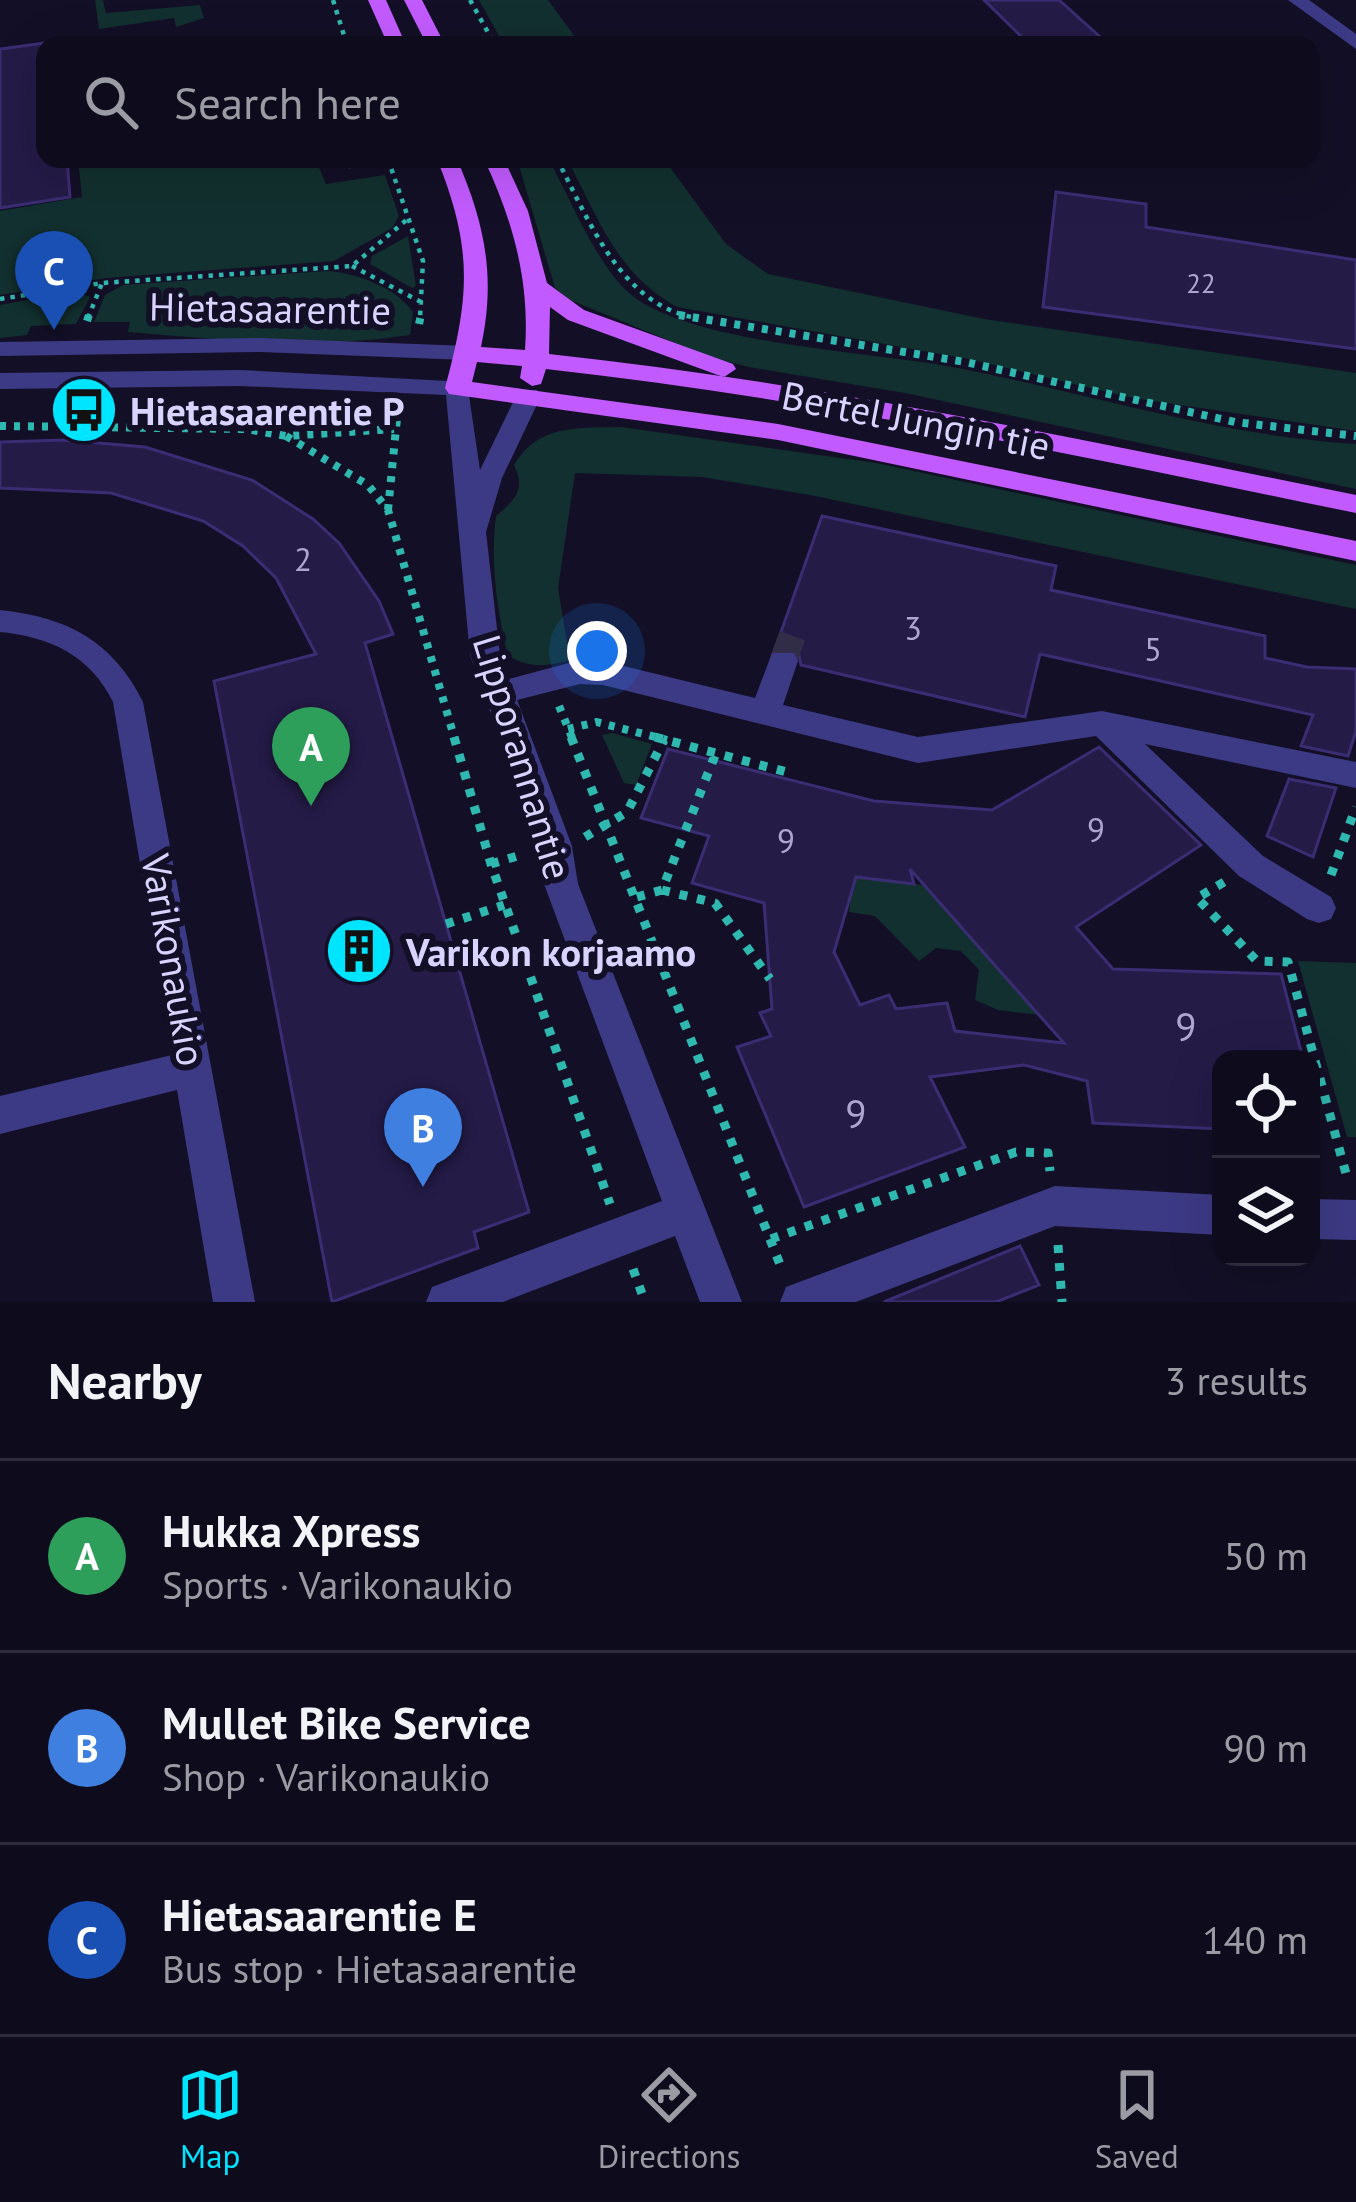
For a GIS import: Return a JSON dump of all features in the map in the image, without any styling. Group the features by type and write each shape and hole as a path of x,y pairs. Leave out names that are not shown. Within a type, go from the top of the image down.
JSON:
{"main road":[{"path":"377,0 393,36"},
{"path":"413,0 431,36"},
{"path":"450,168 482,255 483,284 458,388"},
{"path":"498,168 524,224 536,285 537,359 528,396"},
{"path":"536,285 576,315 645,344 881,408"},
{"name":"Bertel Jungin tie","path":"467,353 881,408 1356,504"},
{"name":"Bertel Jungin tie","path":"458,388 869,448 1356,551"}],"street":[{"path":"1297,0 1356,44"},
{"name":"Hietasaarentie","path":"0,350 260,345 467,353"},
{"name":"Hietasaarentie","path":"0,381 240,378 458,388"},
{"name":"Lipporannantie","path":"458,388 484,655 554,845 561,884 721,1302"},
{"name":"Lipporannantie","path":"472,543 489,478 528,396"},
{"name":"Varikonaukio","path":"0,621 74,638 108,665 128,702 234,1302"},
{"path":"765,713 783,661"},
{"path":"499,693 548,679 603,673 918,750 1102,723 1356,775"},
{"path":"1102,723 1251,866 1319,908"},
{"path":"0,1115 193,1068"},
{"path":"1320,1216 1353,1204"},
{"path":"794,1292 1054,1206 1212,1215"},
{"path":"447,1302 526,1288 621,1236 686,1211"}],"path":[{"path":"333,0 344,36"},
{"path":"470,0 490,36"},
{"path":"562,168 614,267 635,292 672,314 965,362 1235,422 1356,436"},
{"path":"352,266 410,218"},
{"path":"0,299 102,283 352,266 426,304"},
{"path":"84,328 102,283"},
{"path":"77,427 84,410"},
{"path":"0,426 246,429 286,436 394,429"},
{"path":"286,436 368,485 388,510 504,905 645,1302"},
{"path":"548,679 794,1292"},
{"path":"568,729 597,722 794,774"},
{"path":"610,830 641,798 664,740"},
{"path":"662,890 716,754"},
{"path":"1319,908 1356,807"},
{"path":"1251,866 1197,898 1257,961 1288,962 1353,1204"},
{"path":"637,898 662,890 715,903 770,979"},
{"path":"446,923 504,905"}],"green space":[{"path":"95,0 103,0 106,13 200,5 204,18 176,27 174,18 99,29"},
{"path":"479,0 548,0 574,36 499,36"},
{"path":"79,168 319,168 326,184 385,175 399,216 392,228 334,261 106,278 0,295 0,211 82,197"},
{"path":"520,168 553,168 604,263 628,292 656,310 738,335 963,369 1256,433 1356,444 1356,489 905,393 709,357 568,299 555,288"},
{"path":"572,168 671,168 726,244 768,274 984,319 1356,373 1356,431 1133,398 969,359 677,307 639,278 600,223"},
{"path":"408,236 416,286 412,288 370,264 372,256"},
{"path":"326,271 362,278 397,296 413,312 410,335 269,342 128,332 130,322 94,322 105,295 123,285"},
{"path":"75,291 90,297 76,324 31,326 27,335 0,338 0,305"},
{"path":"621,427 876,463 1356,565 1356,609 810,495 702,477 575,473 558,588 570,660 538,665 516,660 508,656 504,638 494,552 496,516 519,488 514,465 547,435"},
{"path":"612,733 652,744 636,785 624,783 602,735"},
{"path":"853,877 924,885 1039,1015 998,1010 975,1000 979,970 961,951 936,948 919,961 875,916 849,912"},
{"path":"1298,961 1356,963 1356,1137 1347,1137"}],"building":[{"path":"984,0 1059,0 1099,36 1021,36"},
{"path":"36,44 36,168 68,168 70,197 0,208 0,49"},
{"path":"1056,192 1146,204 1146,227 1356,260 1356,349 1043,307"},
{"name":"Varikon korjaamo","path":"64,440 145,447 252,480 313,519 339,543 379,601 393,634 365,643 529,1212 474,1232 478,1248 332,1302 214,681 316,654 276,578 243,546 203,521 111,493 0,488 0,442"},
{"path":"822,516 1056,566 1051,590 1265,636 1265,658 1307,667 1356,669 1356,731 1348,756 1301,746 1313,715 1040,654 1025,717 801,665 798,651 775,649"},
{"path":"1099,747 1201,845 1076,927 1113,969 1281,974 1301,1050 1212,1050 1212,1129 1093,1123 1087,1081 1024,1065 930,1077 965,1147 804,1207 737,1047 771,1036 760,1013 772,1009 764,903 692,883 709,836 641,818 668,749 874,801 992,810","holes":["910,869 1064,1043 955,1031 947,1003 896,1009 889,995 860,1005 834,952 856,877 914,884"]},
{"path":"1289,779 1336,788 1313,857 1267,836"},
{"path":"1020,1246 1039,1285 996,1302 884,1302"}],"tunnel":[{"path":"783,661 793,634"}],"place":[{"name":"Hietasaarentie E","path":"54,330"},
{"name":"Hietasaarentie P","path":"84,410"},
{"name":"Hukka Xpress","path":"311,806"},
{"name":"Varikon korjaamo","path":"359,951"},
{"name":"Mullet Bike Service","path":"423,1187"}]}
